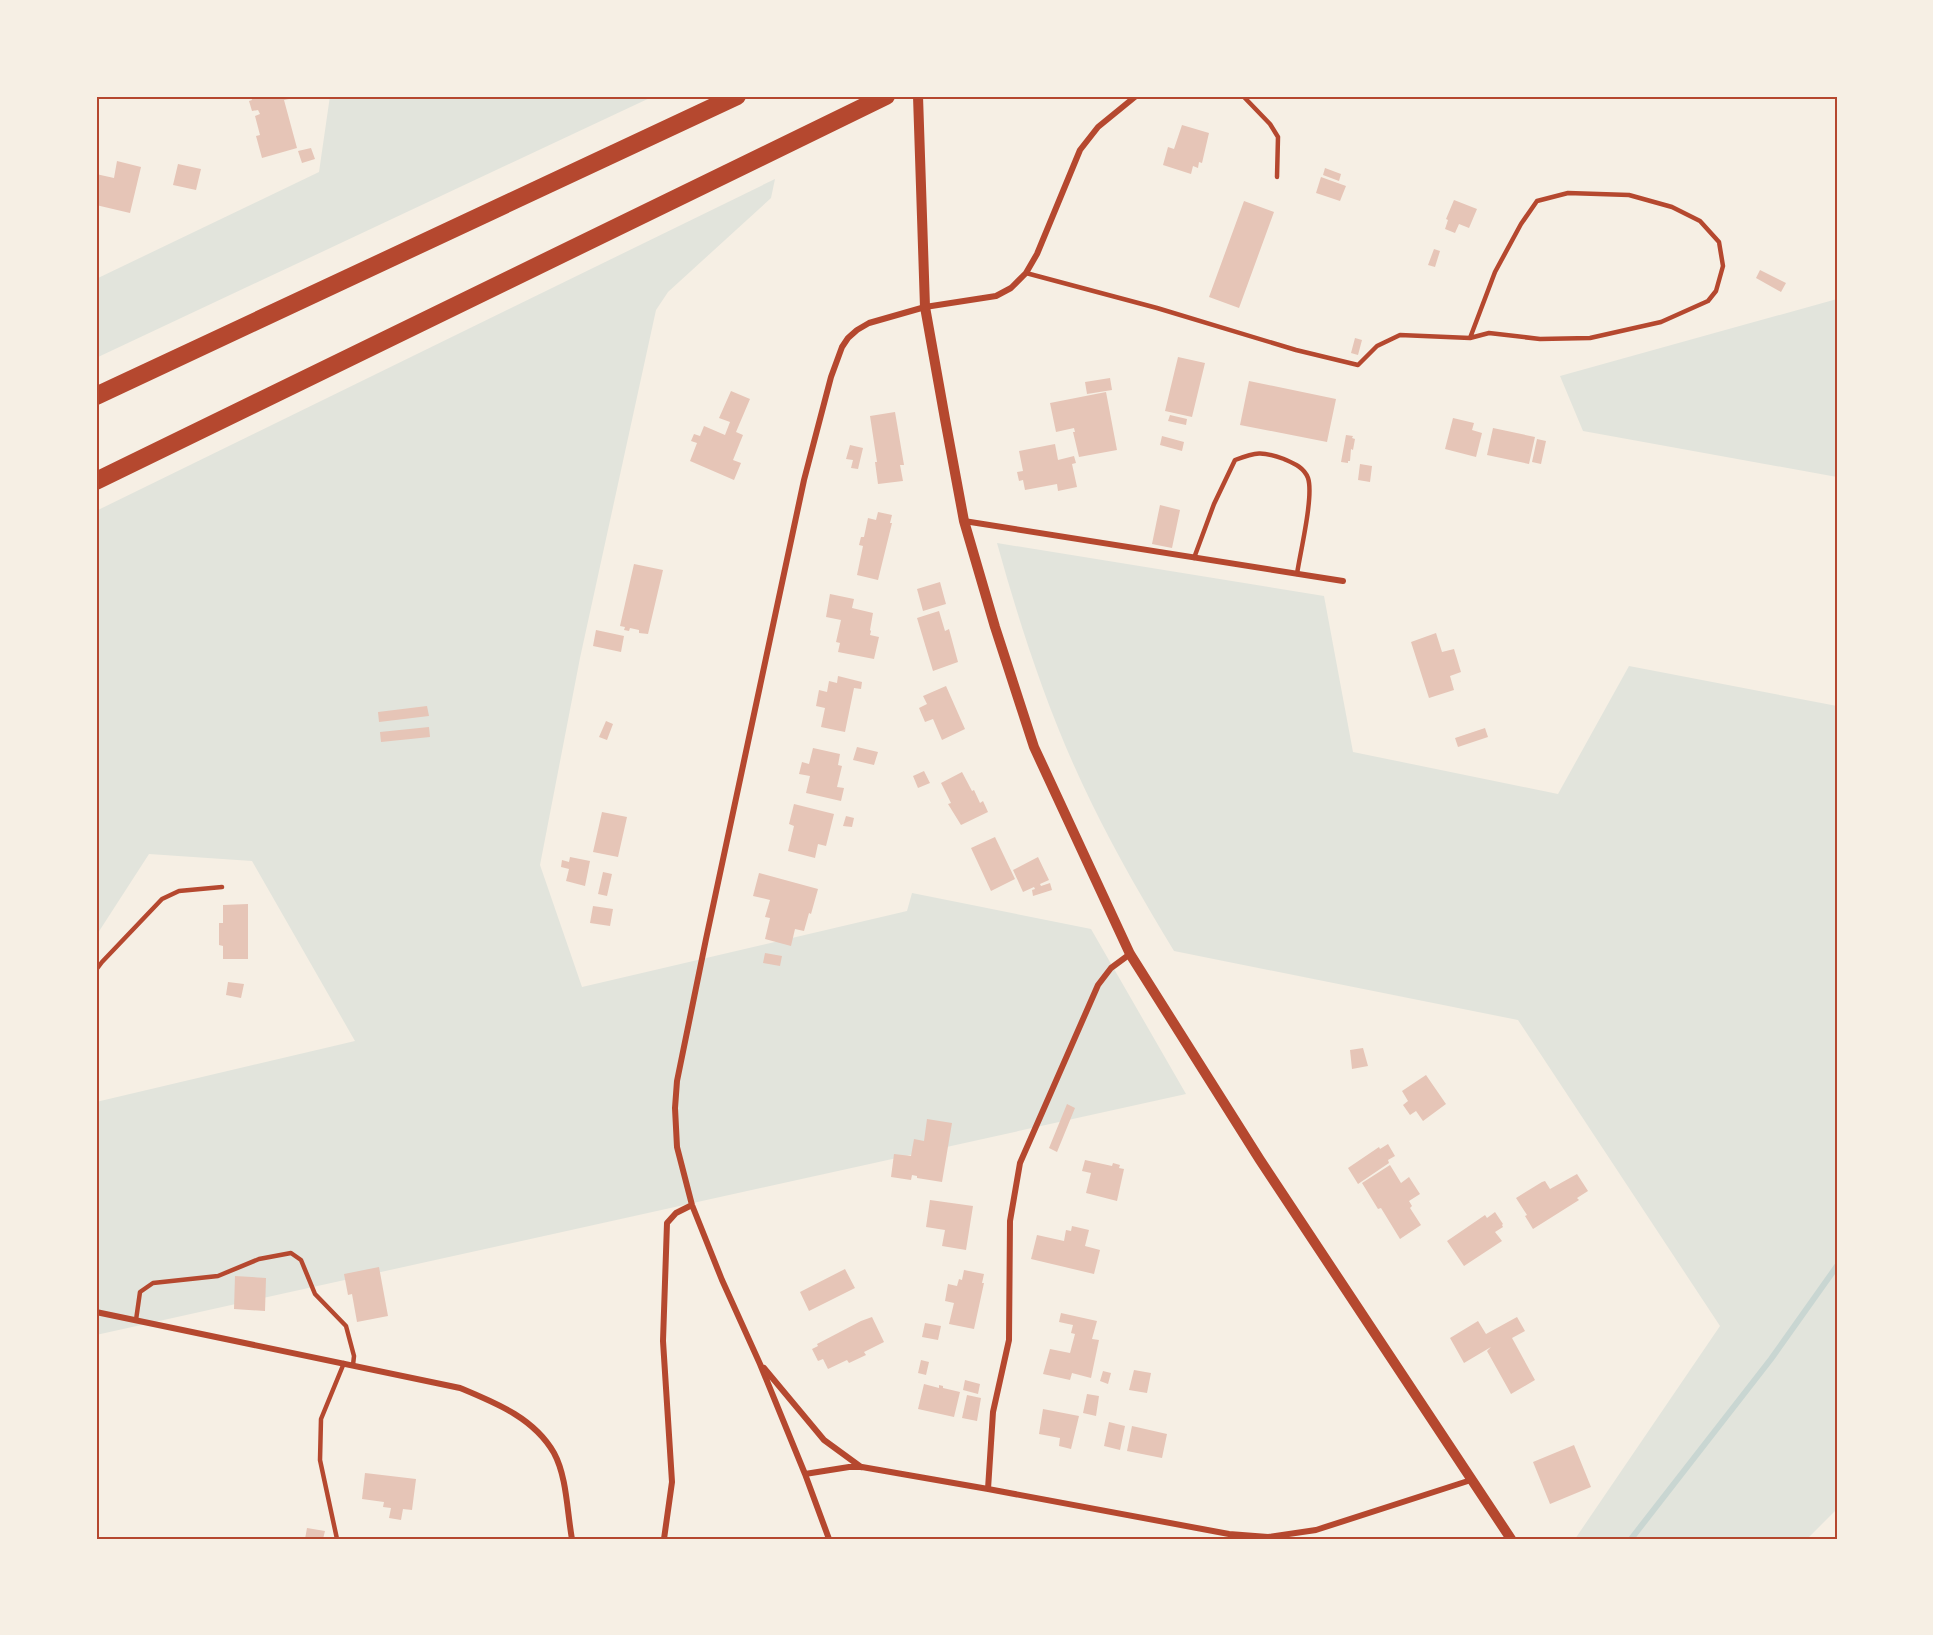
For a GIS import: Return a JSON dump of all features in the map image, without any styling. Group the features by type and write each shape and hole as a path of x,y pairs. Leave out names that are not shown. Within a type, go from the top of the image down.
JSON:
{"highway":[{"path":"96,396 737,96"},
{"path":"96,481 886,96"}],"street":[{"path":"918,96 925,307 964,521 1034,747 1130,954 1260,1160 1511,1539"},
{"path":"829,1539 760,1364 722,1280 692,1205 677,1147 675,1124 677,1081 804,480 837,359 848,338 869,323 925,307 996,296 1011,288 1026,273 1037,254 1080,150 1098,127 1136,96"},
{"path":"964,521 1343,581"},
{"path":"988,1489 993,1412 1009,1340 1010,1221 1020,1162 1098,985 1111,968 1130,954"},
{"path":"664,1539 672,1482 663,1341 667,1223 675,1213 692,1205"},
{"path":"96,1312 460,1388 495,1403 518,1416 537,1431 554,1454 562,1478 572,1539"},
{"path":"760,1364 818,1434 842,1455 862,1467"},
{"path":"805,1474 862,1467 1230,1534 1268,1537 1316,1530 1471,1480"}],"lane":[{"path":"1243,96 1270,124 1278,137 1277,177"},
{"path":"1026,273 1157,308 1296,350 1358,365 1377,346 1400,335 1470,338 1489,333 1540,339 1590,338 1661,322 1708,301 1716,291 1723,266 1719,242 1700,221 1672,207 1629,195 1568,193 1537,201 1521,224 1495,272 1470,338"},
{"path":"1194,558 1214,504 1235,460 1253,453 1271,454 1297,464 1308,477 1311,495 1297,574"},
{"path":"96,970 162,899 179,891 222,887"},
{"path":"136,1320 140,1292 153,1283 218,1276 259,1259 291,1253 301,1260 315,1294 346,1326 354,1356 353,1365"},
{"path":"337,1539 320,1460 321,1419 344,1363"}],"shaded area":[{"path":"330,96 654,96 96,358 96,279 319,172"},
{"path":"775,179 771,198 668,292 656,310 580,658 540,865 582,987 907,911 912,893 1091,929 1186,1094 96,1335 96,1102 355,1041 252,861 149,854 96,936 96,511"},
{"path":"1837,299 1837,477 1583,431 1560,376"},
{"path":"997,543 1324,596 1353,752 1558,794 1629,666 1837,706 1837,1509 1807,1539 1575,1539 1720,1326 1518,1020 1174,951 1111,842 1063,741 1027,643"}],"building":[{"path":"251,96 288,96 289,99 284,100 297,148 262,158 256,136 260,135 255,116 260,114 258,110 252,111 249,101 252,100"},
{"path":"1182,125 1209,133 1202,163 1199,162 1198,168 1193,166 1191,174 1163,165 1168,147 1174,149"},
{"path":"311,148 315,159 302,163 298,151"},
{"path":"117,161 141,167 130,213 96,205 96,174 114,178"},
{"path":"178,164 201,169 196,190 173,185"},
{"path":"1325,168 1341,174 1339,181 1323,175"},
{"path":"1321,177 1346,186 1340,201 1316,193"},
{"path":"1454,200 1477,209 1469,228 1459,224 1455,233 1445,229 1448,220 1446,219"},
{"path":"1244,201 1274,212 1239,308 1209,297"},
{"path":"1434,249 1440,251 1435,267 1428,265"},
{"path":"1760,270 1786,283 1781,292 1756,278"},
{"path":"1355,338 1362,340 1358,355 1351,353"},
{"path":"1178,357 1205,363 1192,417 1165,411"},
{"path":"1110,378 1112,390 1087,394 1085,382"},
{"path":"1249,381 1336,399 1327,442 1240,425"},
{"path":"731,391 750,399 736,432 743,435 733,460 741,463 734,480 690,461 697,443 691,441 694,434 700,436 704,426 725,435 730,422 719,418"},
{"path":"1106,392 1117,450 1079,457 1074,428 1056,432 1050,403"},
{"path":"895,412 904,465 900,465 903,481 878,484 870,416"},
{"path":"1170,415 1187,419 1186,425 1168,421"},
{"path":"1453,418 1474,423 1472,430 1482,433 1476,457 1445,449"},
{"path":"1493,428 1535,437 1529,464 1487,455"},
{"path":"1346,435 1353,436 1352,438 1355,439 1348,463 1341,462"},
{"path":"1162,436 1184,442 1182,451 1160,445"},
{"path":"1537,439 1546,441 1541,464 1532,462"},
{"path":"1055,444 1058,460 1074,456 1076,463 1072,464 1077,487 1058,491 1057,484 1025,490 1023,480 1019,481 1017,472 1023,471 1019,451"},
{"path":"850,445 863,448 858,469 851,468 853,460 846,459"},
{"path":"1360,464 1372,466 1370,482 1358,480"},
{"path":"1160,505 1180,510 1172,548 1152,544"},
{"path":"878,512 892,515 890,523 892,523 878,580 857,575 863,546 859,545 861,537 864,537 868,518 876,520"},
{"path":"634,564 663,570 648,634 639,633 639,630 630,628 629,631 624,630 625,627 620,626"},
{"path":"940,582 946,604 923,611 917,589"},
{"path":"830,594 854,599 852,608 873,613 870,635 879,637 874,659 838,652 840,643 836,642 841,620 826,617"},
{"path":"939,611 945,631 949,629 958,662 933,671 917,618"},
{"path":"596,630 624,636 621,652 593,646"},
{"path":"1436,633 1442,652 1454,649 1461,672 1450,676 1454,690 1429,698 1411,642"},
{"path":"838,676 862,682 861,689 854,688 845,732 821,727 825,708 816,706 819,690 827,692 829,681 837,683"},
{"path":"946,686 965,729 942,740 933,719 925,722 919,708 927,704 923,696"},
{"path":"427,706 429,716 379,722 378,712"},
{"path":"606,721 613,724 607,740 599,737"},
{"path":"429,727 430,737 381,742 380,732"},
{"path":"1485,728 1488,737 1458,747 1455,738"},
{"path":"857,747 878,752 874,765 853,760"},
{"path":"813,748 840,754 838,765 842,766 837,787 844,788 841,801 806,793 810,776 799,774 802,762 809,764"},
{"path":"924,771 930,783 918,788 913,776"},
{"path":"962,772 972,791 974,790 980,803 983,801 988,812 961,825 948,804 951,803 941,783"},
{"path":"794,804 834,814 826,846 818,844 815,858 788,851 794,826 789,824"},
{"path":"602,812 627,817 618,857 593,852"},
{"path":"846,816 854,818 852,827 843,826"},
{"path":"995,837 1015,879 991,891 971,848"},
{"path":"570,857 590,861 585,886 566,881 569,869 561,867 562,860 569,862"},
{"path":"1038,857 1049,880 1040,884 1041,886 1050,883 1052,890 1033,896 1034,887 1023,892 1013,870"},
{"path":"603,872 612,874 607,896 598,894"},
{"path":"759,873 818,889 804,931 795,929 791,946 765,939 770,918 765,917 770,900 753,896"},
{"path":"248,904 248,959 223,959 223,946 219,945 219,923 223,923 223,905"},
{"path":"593,906 613,909 610,926 590,923"},
{"path":"765,953 782,956 780,966 763,963"},
{"path":"228,982 244,984 241,998 226,995"},
{"path":"1363,1048 1368,1066 1352,1069 1350,1050"},
{"path":"1426,1075 1446,1104 1423,1121 1416,1111 1410,1115 1403,1105 1408,1101 1402,1091"},
{"path":"1067,1104 1075,1108 1057,1152 1049,1148"},
{"path":"927,1119 952,1123 942,1182 912,1175 911,1180 891,1177 894,1154 911,1156 914,1139 924,1141"},
{"path":"1388,1144 1395,1156 1388,1160 1389,1163 1358,1184 1348,1168 1379,1147 1380,1149"},
{"path":"1085,1160 1112,1166 1113,1163 1124,1169 1117,1201 1086,1193 1091,1173 1082,1171"},
{"path":"1390,1165 1401,1183 1409,1177 1420,1194 1409,1201 1412,1206 1410,1208 1421,1225 1400,1239 1362,1183"},
{"path":"1577,1174 1588,1191 1577,1198 1579,1200 1533,1229 1516,1198 1542,1182 1545,1181 1550,1189"},
{"path":"930,1200 973,1206 966,1250 942,1246 945,1230 926,1227"},
{"path":"1495,1212 1503,1224 1503,1227 1495,1232 1502,1241 1464,1266 1447,1241 1485,1215 1487,1218"},
{"path":"1072,1226 1089,1230 1085,1246 1100,1250 1094,1274 1031,1259 1037,1235 1064,1241 1066,1230 1071,1231"},
{"path":"379,1267 388,1316 357,1322 352,1294 348,1295 344,1274"},
{"path":"845,1269 855,1288 809,1311 800,1292"},
{"path":"964,1270 984,1274 974,1329 949,1324 954,1303 945,1301 948,1284 957,1286 959,1279 962,1280"},
{"path":"235,1276 266,1278 265,1311 234,1309"},
{"path":"1061,1313 1097,1321 1092,1339 1099,1340 1091,1378 1072,1373 1070,1380 1043,1374 1050,1349 1070,1353 1075,1334 1071,1333 1073,1325 1059,1322"},
{"path":"872,1317 884,1342 864,1352 866,1355 849,1363 847,1360 828,1369 823,1359 818,1361 812,1349 818,1346 817,1344"},
{"path":"1517,1317 1525,1331 1512,1338 1535,1380 1511,1394 1487,1351 1491,1347 1464,1363 1450,1338 1478,1321 1486,1334"},
{"path":"925,1323 941,1326 938,1340 922,1337"},
{"path":"921,1360 929,1362 926,1375 918,1373"},
{"path":"1134,1370 1151,1373 1147,1393 1129,1390"},
{"path":"1103,1371 1111,1373 1108,1384 1100,1381"},
{"path":"965,1380 980,1384 978,1394 963,1390"},
{"path":"924,1384 939,1388 939,1385 960,1392 954,1417 918,1409"},
{"path":"1087,1394 1099,1396 1096,1416 1083,1413"},
{"path":"967,1395 981,1398 977,1421 962,1418"},
{"path":"1043,1409 1079,1416 1071,1449 1059,1446 1060,1438 1039,1434"},
{"path":"1109,1422 1125,1426 1120,1450 1104,1446"},
{"path":"1132,1426 1167,1434 1162,1458 1127,1451"},
{"path":"1574,1445 1591,1487 1550,1504 1533,1462"},
{"path":"365,1473 416,1479 412,1510 403,1509 401,1520 389,1518 391,1508 383,1507 384,1502 362,1499"},
{"path":"307,1528 325,1531 323,1539 305,1539"}],"waterway":[{"path":"1631,1539 1771,1359 1837,1266"}]}
